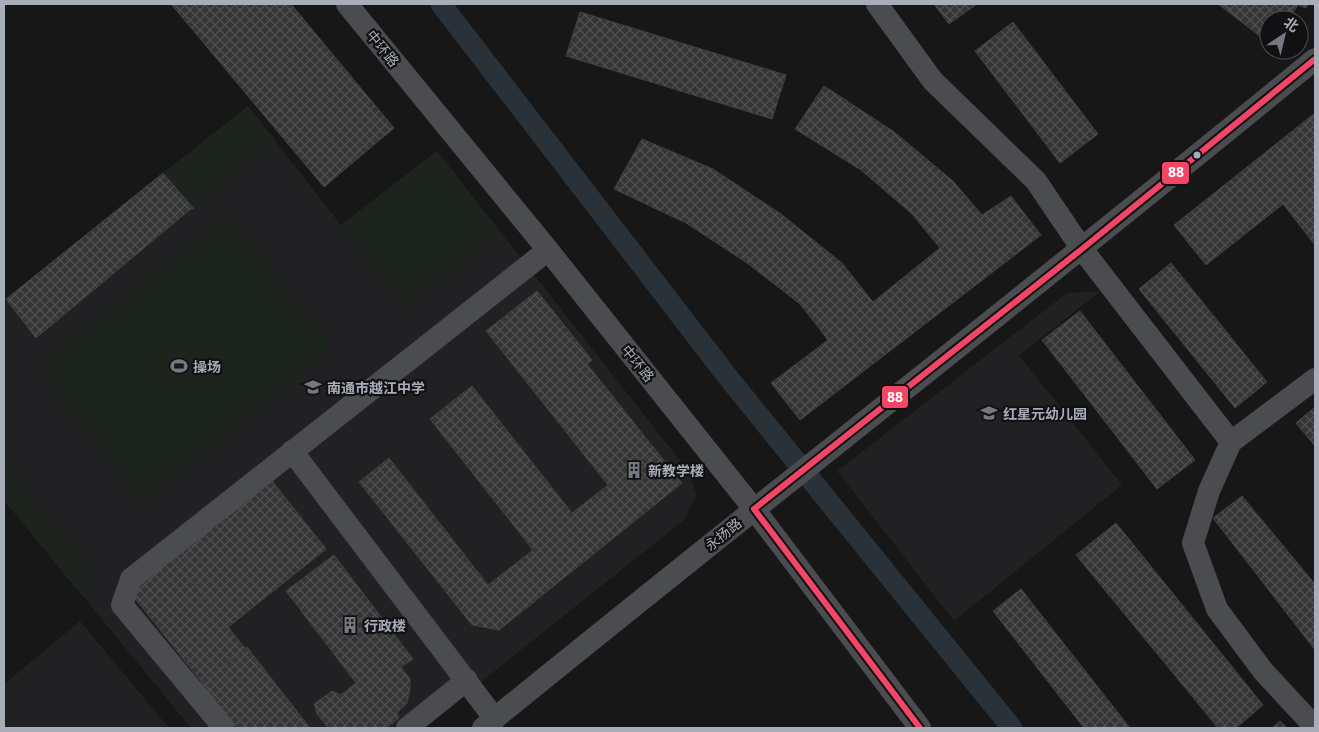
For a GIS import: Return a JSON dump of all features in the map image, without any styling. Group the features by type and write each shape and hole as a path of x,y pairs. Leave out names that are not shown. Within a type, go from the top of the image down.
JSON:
{"street":[{"name":"中环路","path":"347,4 548,250 761,504 920,728"},
{"path":"877,4 933,81 1036,181 1082,249 1231,442"},
{"name":"永扬路","path":"489,723 1082,249 1315,58"},
{"path":"224,728 122,605 131,579 548,250"},
{"path":"1315,379 1231,442 1209,491 1192,543 1217,610 1263,671 1315,727"},
{"path":"292,451 467,680 489,723"},
{"path":"407,728 467,680"}],"shaded area":[{"name":"南通市越江中学","path":"248,106 341,225 437,151 689,472 697,496 683,521 423,728 191,728 4,500 4,302"},
{"path":"248,106 276,141 192,208 163,173"},
{"path":"437,151 500,232 404,307 341,225"},
{"name":"操场","path":"232,219 328,342 322,358 152,495 139,499 41,373 50,357 211,227"},
{"name":"红星元幼儿园","path":"1101,291 1019,355 1122,485 954,621 837,471 1067,293"},
{"path":"4,463 95,576 77,590 4,500"},
{"path":"80,621 169,728 4,728 4,684"}],"building":[{"path":"171,4 291,4 394,128 324,187"},
{"path":"934,4 977,4 949,24"},
{"path":"1218,4 1308,4 1306,8 1298,5 1295,10 1259,10 1259,35"},
{"path":"580,12 786,75 772,119 566,56"},
{"path":"1013,22 1098,134 1060,163 975,51"},
{"path":"824,86 893,131 953,181 982,215 1011,196 1041,235 800,420 771,383 828,340 800,304 747,263 686,223 614,189 642,139 713,169 781,214 842,263 873,302 940,248 912,214 861,170 795,129"},
{"path":"1315,113 1315,245 1283,204 1206,265 1174,225"},
{"path":"163,173 194,209 192,208 36,338 6,299"},
{"path":"1171,263 1267,382 1235,408 1139,289"},
{"name":"新教学楼","path":"537,291 592,360 587,364 682,483 499,630 472,625 359,482 389,458 488,585 533,550 430,419 472,386 572,513 608,485 486,331"},
{"path":"1080,311 1195,460 1157,489 1042,340"},
{"path":"1315,407 1315,446 1296,423"},
{"path":"272,481 326,549 228,627 310,728 238,728 130,592"},
{"path":"272,481 326,549 228,627 174,559"},
{"path":"1242,496 1315,584 1315,650 1213,518"},
{"path":"1116,523 1263,705 1236,728 1218,728 1076,555"},
{"name":"行政楼","path":"334,555 413,659 401,667 410,679 407,703 397,713 399,718 386,728 328,728 317,714 314,704 332,691 341,695 356,683 286,591"},
{"path":"1021,589 1130,728 1084,728 993,611"},
{"path":"247,647 310,728 238,728 235,725 231,728 195,688"},
{"path":"1280,721 1287,728 1272,728"}],"waterway":[{"path":"441,4 727,376 1012,728"}],"transit line":[{"name":"88","path":"754,509 1082,249 1315,59"},
{"name":"88","path":"754,509 920,728"}],"place":[{"name":"操场","path":"179,366"},
{"name":"南通市越江中学","path":"313,387"},
{"name":"红星元幼儿园","path":"989,413"},
{"name":"新教学楼","path":"634,470"},
{"name":"行政楼","path":"350,625"}]}
